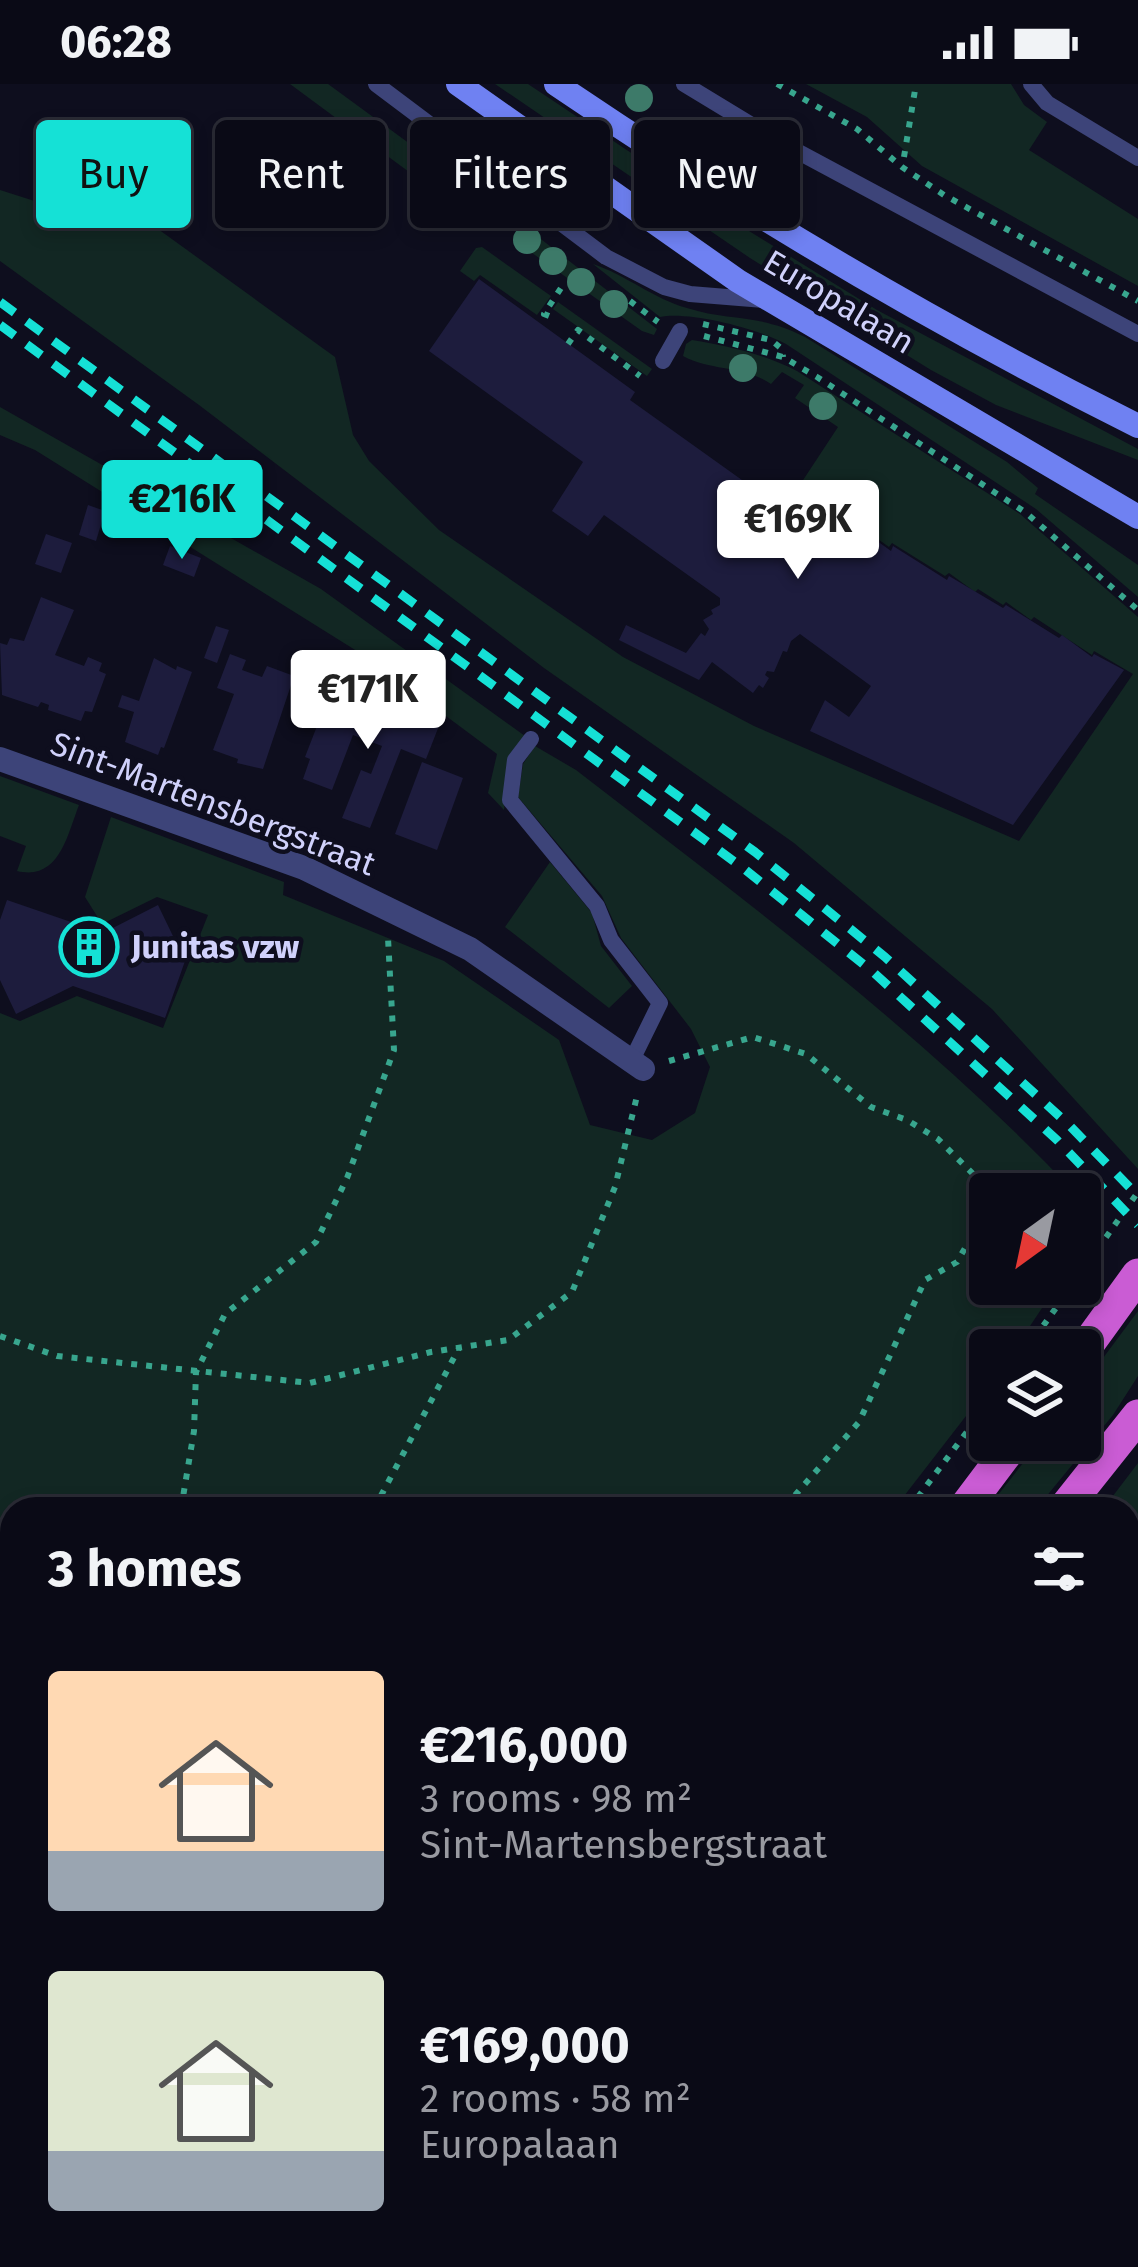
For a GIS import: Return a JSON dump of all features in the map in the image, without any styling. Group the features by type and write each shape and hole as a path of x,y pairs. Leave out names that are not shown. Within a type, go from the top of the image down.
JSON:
{"highway":[{"path":"1099,1329 1138,1275"},
{"path":"1074,1497 1138,1416"},
{"path":"973,1497 1000,1461"}],"main road":[{"name":"Europalaan","path":"458,84 769,301 1138,518"},
{"name":"Europalaan","path":"556,84 772,225 922,312 1138,426"}],"street":[{"name":"Sint-Martensbergstraat","path":"0,759 304,868 470,950 638,1064"}],"lane":[{"path":"376,84 606,257 664,287 718,300 769,301"},
{"path":"684,84 778,141 1138,334"},
{"path":"1031,84 1047,103 1138,158"},
{"path":"662,361 683,324"},
{"path":"531,739 514,760 510,800 597,907 610,940 660,1003 638,1064"}],"path":[{"path":"777,84 857,129 944,194 1138,301"},
{"path":"904,158 916,84"},
{"path":"549,316 544,314 561,288"},
{"path":"622,296 657,321 771,340 782,349 783,357"},
{"path":"657,321 683,324 783,357 1025,512 1138,610"},
{"path":"568,344 578,330 646,384"},
{"path":"183,1497 194,1431 196,1372 225,1314 316,1242 347,1178 394,1050 386,908"},
{"path":"694,1054 752,1037 806,1054 871,1107 907,1120 938,1139 978,1179 986,1210 957,1262 925,1280 859,1422 793,1497"},
{"path":"0,1336 57,1356 310,1383 508,1340 572,1292 615,1187 629,1128"},
{"path":"1101,1244 1138,1192"},
{"path":"380,1497 459,1348"},
{"path":"918,1497 969,1429"}],"green space":[{"path":"290,84 328,84 377,120 339,120"},
{"path":"495,84 528,84 582,120 548,120"},
{"path":"806,84 1011,84 1024,105 1047,122 1029,150 1138,219 1138,286 922,166 867,117"},
{"path":"386,126 410,144 410,173 386,155"},
{"path":"610,139 634,155 634,179 610,162"},
{"path":"0,190 36,201 36,228 157,228 335,357 353,435 369,461 439,530 623,657 754,726 1019,841 1133,674 1094,651 1092,655 1006,602 1003,605 978,589 975,592 892,543 889,547 822,499 809,517 788,503 838,427 795,398 804,385 782,372 771,384 683,356 686,344 692,340 732,348 797,371 1020,514 1138,617 1138,1169 992,1009 794,843 544,668 199,405 0,261"},
{"path":"527,228 657,329 654,335 642,331 518,243"},
{"path":"706,228 744,228 877,310 1138,449 1138,460 996,405"},
{"path":"482,247 551,296 537,315 480,275 474,281 460,271 476,248"},
{"path":"593,264 675,304 773,324 805,337 1007,462 1038,488 1035,494 1138,565 1138,597 1036,509 786,344 724,323 660,317"},
{"path":"558,302 652,369 647,376 553,309"},
{"path":"0,407 321,589 525,736 510,759 504,810 488,793 497,754 368,658 35,450 0,435"},
{"path":"535,746 576,770 897,1025 1055,1173 969,1173 969,1305 1044,1305 1028,1329 969,1329 969,1412 903,1497 0,1497 0,1013 20,1021 77,996 163,1028 208,915 157,897 102,924 85,897 111,817 284,882 283,895 444,961 559,1040 590,1125 652,1140 695,1113 710,1067 691,1029 621,938 602,896 518,797 523,764"},
{"path":"0,776 79,805 59,853 43,869 17,871 26,846 0,836"},
{"path":"550,862 592,913 601,946 632,986 609,1008 505,927"},
{"path":"1138,1311 1138,1376 1101,1430 1101,1361"},
{"path":"1025,1461 1075,1461 1046,1497 996,1497"},
{"path":"1138,1463 1138,1497 1112,1497"}],"building":[{"path":"479,279 635,392 630,400 788,513 791,509 810,521 823,502 891,551 893,546 947,580 949,576 1059,638 1062,635 1092,657 1124,670 1013,825 810,731 825,700 849,717 871,686 800,634 783,651 774,672 767,671 763,688 759,685 753,693 712,662 699,680 619,640 626,625 686,653 701,633 705,636 709,629 703,620 720,605 720,598 604,515 588,536 552,511 583,462 429,351"},
{"path":"88,505 105,511 96,541 79,535"},
{"path":"46,534 72,543 61,573 35,564"},
{"path":"170,546 201,558 194,577 163,565"},
{"path":"41,597 74,610 55,655 84,666 88,657 102,663 99,671 106,674 92,712 85,711 81,721 48,710 49,705 41,702 38,707 2,695 0,643 7,645 10,638 24,641"},
{"path":"216,626 229,630 217,663 204,658"},
{"path":"230,654 246,660 242,670 262,677 267,666 294,676 263,769 237,763 238,759 213,750 234,694 217,688"},
{"path":"154,658 176,670 177,666 192,672 158,755 125,742 134,712 118,707 122,695 139,701"},
{"path":"421,698 444,713 426,759 401,749 370,828 342,818 361,770 371,774 382,746 353,735 332,790 303,779 310,759 305,757 324,708 334,712 337,706 361,716 364,707 411,724"},
{"path":"422,762 463,778 437,850 395,834"},
{"name":"Junitas vzw","path":"7,900 103,933 158,905 185,961 165,1018 73,986 16,1014 0,980 0,920"}],"railway":[{"path":"0,302 755,852 885,957 1069,1125 1138,1196"},
{"path":"0,325 743,868 873,972 1057,1140 1138,1225"}],"place":[{"name":"Junitas vzw","path":"89,947"}]}
